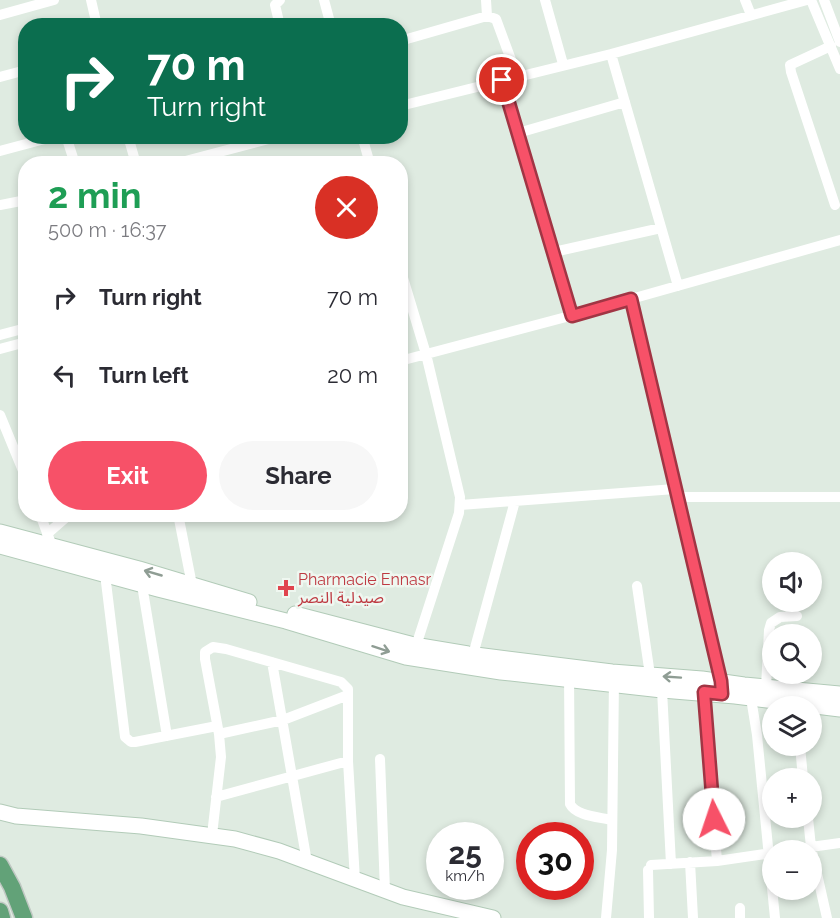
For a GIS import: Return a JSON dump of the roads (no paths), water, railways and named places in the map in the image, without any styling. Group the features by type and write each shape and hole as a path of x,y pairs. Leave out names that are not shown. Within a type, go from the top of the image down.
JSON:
{"main road":[{"path":"0,865 12,887 24,918"},
{"path":"0,911 2,918"}],"street":[{"path":"0,15 33,3 54,0"},
{"path":"91,0 95,18"},
{"path":"278,18 275,5 280,0"},
{"path":"324,0 329,18"},
{"path":"486,0 487,16"},
{"path":"745,0 751,15"},
{"path":"408,104 611,54 809,0 835,44"},
{"path":"824,0 840,69"},
{"path":"548,1 563,64"},
{"path":"408,39 487,16 496,19 517,76"},
{"path":"835,44 790,65 835,205"},
{"path":"611,54 678,286"},
{"path":"0,77 18,72"},
{"path":"502,80 572,316"},
{"path":"518,133 626,102"},
{"path":"0,151 26,144"},
{"path":"204,156 250,144"},
{"path":"0,206 18,202"},
{"path":"554,252 661,228"},
{"path":"408,359 572,316 840,240"},
{"path":"408,294 426,354 458,485 460,506 414,652"},
{"path":"631,299 721,688"},
{"path":"0,335 18,330"},
{"path":"0,349 18,344"},
{"path":"0,415 18,458"},
{"path":"460,506 675,493 840,497"},
{"path":"473,655 515,501"},
{"path":"43,522 57,561"},
{"path":"49,540 64,522"},
{"path":"180,522 192,585"},
{"path":"0,532 49,540 414,652 473,655 502,666"},
{"path":"0,546 142,585 414,652 502,666 615,678 662,690 704,692 721,688"},
{"path":"105,574 124,734 127,740 135,742 283,720 348,695"},
{"path":"142,585 167,736"},
{"path":"637,586 650,675"},
{"path":"766,687 771,623 780,618 797,616"},
{"path":"212,835 220,757 218,730 205,654 207,649 213,647 341,682 348,689 348,760 355,880"},
{"path":"272,662 307,862"},
{"path":"569,673 570,804 578,812 611,820"},
{"path":"615,678 650,675 764,696"},
{"path":"606,918 614,800 615,678"},
{"path":"750,692 766,687 840,693"},
{"path":"662,690 671,864"},
{"path":"704,692 717,861"},
{"path":"750,692 768,840"},
{"path":"822,707 840,709"},
{"path":"380,759 385,891"},
{"path":"216,797 348,760"},
{"path":"0,812 16,816 141,826 212,835 256,844 385,891 493,918"},
{"path":"822,846 840,843"},
{"path":"649,918 649,867 762,854"},
{"path":"690,862 693,918"},
{"path":"822,896 827,918"},
{"path":"774,900 775,918"}],"place":[{"name":"Pharmacie Ennasr صيدلية النصر","path":"286,588"}]}
